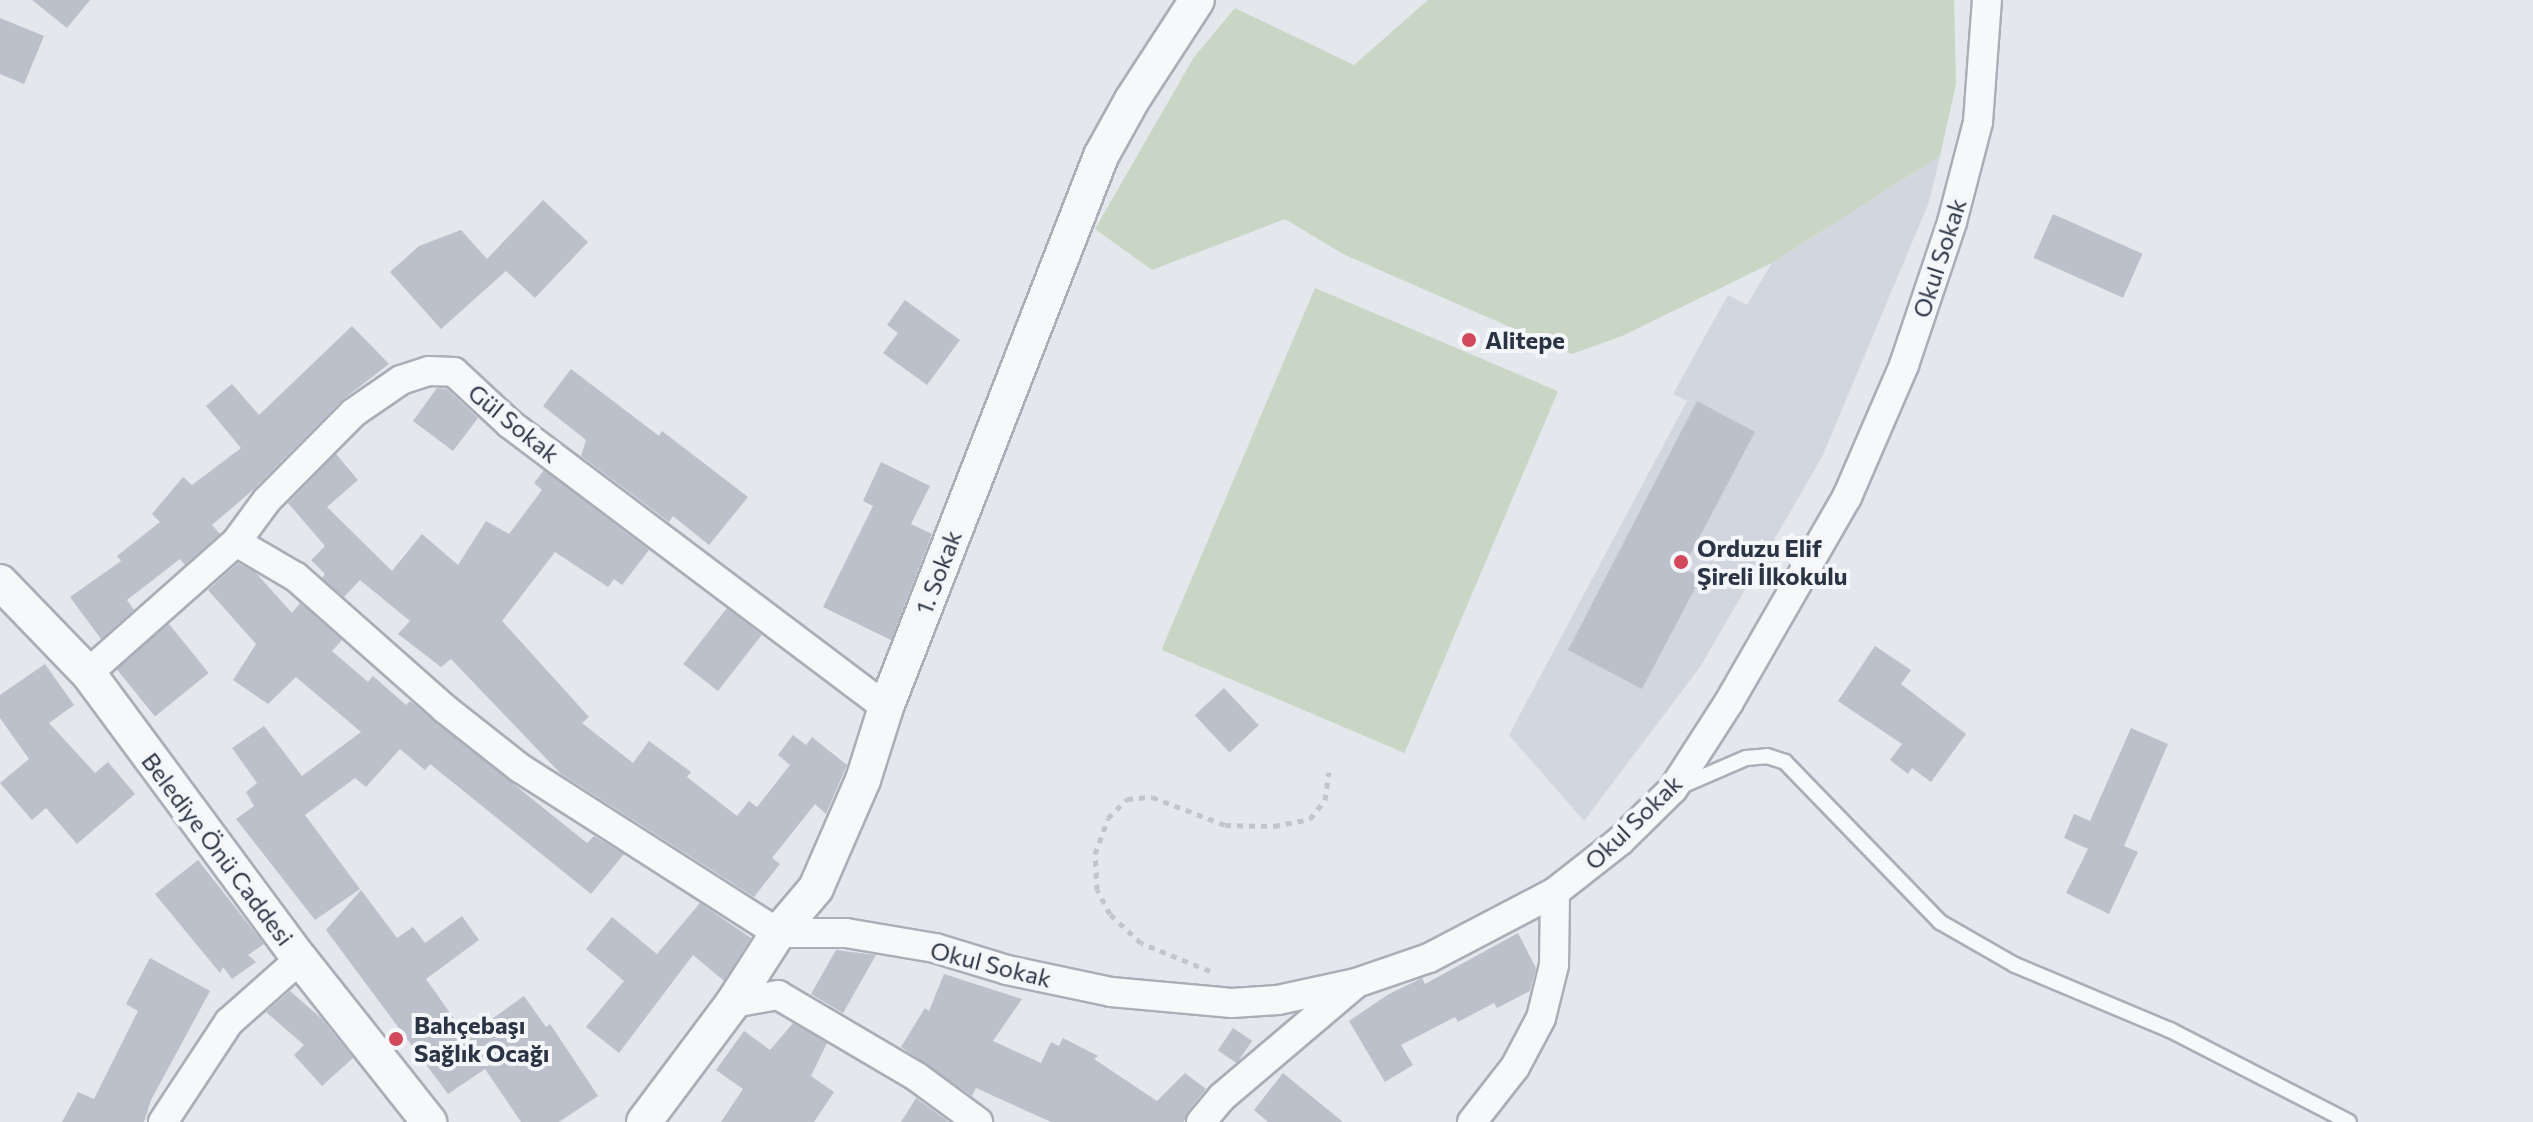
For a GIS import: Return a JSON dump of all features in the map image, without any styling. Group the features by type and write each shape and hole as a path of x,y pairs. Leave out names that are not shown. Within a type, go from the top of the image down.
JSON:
{"street":[{"name":"1. Sokak","path":"644,1122 733,1003 778,933 816,888 863,780 886,707 1101,156 1132,100 1197,0"},
{"name":"Okul Sokak","path":"778,933 846,933 935,948 1007,970 1111,992 1232,1003 1278,1000 1356,983 1429,958 1555,892 1620,841 1673,789 1729,702 1847,497 1904,365 1952,222 1978,122 1987,0"},
{"name":"Gül Sokak","path":"88,673 236,542 267,500 353,413 401,380 429,371 454,372 510,424 886,707"},
{"path":"236,542 296,577 445,709 520,768 778,933"},
{"name":"Belediye Önü Caddesi","path":"0,582 88,673 300,959 429,1122"},
{"path":"1472,1122 1515,1067 1541,1018 1554,965 1555,892"},
{"path":"163,1122 229,1022 300,959"},
{"path":"1201,1122 1222,1097 1356,983"},
{"path":"733,1003 778,995 917,1077 978,1122"}],"lane":[{"path":"1673,789 1746,758 1767,756 1785,762 1940,922 2015,965 2170,1030 2349,1122"}],"path":[{"path":"1223,977 1141,943 1110,914 1097,890 1095,854 1108,818 1127,799 1152,797 1225,825 1274,826 1310,819 1325,800 1329,772"}],"shaded area":[{"name":"Orduzu Elif Şireli İlkokulu","path":"1940,156 1929,202 1822,457 1700,667 1584,821 1509,735 1687,401 1673,394 1728,295 1747,305 1772,263"}],"green space":[{"path":"1428,0 1954,0 1956,84 1940,156 1772,263 1622,336 1572,354 1343,254 1285,219 1152,270 1095,229 1194,57 1235,8 1354,65"},
{"path":"1315,288 1558,391 1404,753 1161,650"}],"building":[{"path":"32,0 90,0 67,28"},
{"path":"0,18 44,36 24,84 0,74"},
{"path":"543,200 588,242 535,298 506,271 441,329 390,272 419,246 461,230 487,259"},
{"path":"2053,214 2143,254 2123,298 2033,258"},
{"path":"905,300 960,340 927,385 883,353 898,333 887,325"},
{"path":"352,326 389,364 341,401 254,489 212,525 220,534 185,565 180,559 127,600 134,610 101,639 70,597 121,561 117,556 160,522 152,514 183,477 192,485 241,448 206,406 232,384 259,415"},
{"path":"571,369 659,436 662,431 748,497 709,545 673,516 669,522 581,456 586,440 543,406"},
{"path":"437,388 447,389 478,418 453,451 413,421"},
{"path":"1697,401 1755,432 1683,568 1701,577 1642,689 1568,650"},
{"path":"336,454 358,480 327,507 392,571 422,534 458,565 486,521 509,534 542,490 534,483 544,470 649,550 622,585 614,579 608,587 555,552 502,621 589,717 582,723 633,763 649,741 691,772 687,777 737,816 749,801 757,807 790,765 778,755 793,735 806,745 812,737 847,765 826,814 815,804 772,858 780,864 754,897 561,774 451,659 441,667 398,634 410,621 360,580 344,597 322,578 325,574 311,560 325,546 288,503"},
{"path":"881,462 930,486 911,524 932,534 891,640 823,607 873,506 863,501"},
{"path":"238,563 256,573 292,613 300,603 342,640 332,651 368,682 373,676 406,705 410,701 587,843 594,836 624,854 591,894 430,764 425,770 400,749 366,787 355,778 305,815 360,889 315,920 236,819 254,806 246,792 257,783 232,748 264,726 302,776 361,732 296,677 268,704 233,680 256,644 208,590"},
{"path":"727,608 762,635 718,691 683,664"},
{"path":"169,624 209,673 155,716 115,667"},
{"path":"1875,646 1911,670 1901,684 1966,734 1931,782 1912,768 1908,774 1890,760 1902,744 1838,701"},
{"path":"45,664 74,705 49,723 95,773 108,762 135,794 77,844 46,808 32,820 0,783 29,759 0,718 0,695"},
{"path":"1224,688 1259,725 1230,753 1195,715"},
{"path":"2131,728 2168,744 2124,846 2138,852 2109,914 2066,893 2088,849 2064,838 2074,814 2090,821"},
{"path":"198,860 264,944 248,955 256,962 232,979 223,967 220,973 155,894"},
{"path":"361,890 397,938 413,927 425,943 462,916 479,940 426,979 467,1037 524,996 546,1027 550,1024 598,1096 559,1122 521,1122 485,1069 448,1094 326,930"},
{"path":"700,903 751,938 724,981 693,955 619,1053 586,1027 624,981 586,949 612,917 657,954"},
{"path":"1518,933 1536,968 1530,991 1497,1008 1494,1003 1458,1022 1455,1017 1401,1045 1413,1065 1385,1082 1349,1021 1389,994 1422,978 1425,984"},
{"path":"836,950 876,955 843,1013 811,994"},
{"path":"150,958 210,991 151,1100 144,1122 62,1122 78,1092 94,1099 138,1011 126,1004"},
{"path":"944,974 1022,999 993,1041 1041,1063 1051,1042 1059,1046 1063,1038 1098,1056 1094,1059 1157,1101 1185,1073 1206,1089 1188,1111 1184,1122 1051,1122 976,1088 972,1096 901,1047 925,1008 929,1011"},
{"path":"290,991 321,1018 353,1058 322,1086 294,1055 304,1045 266,1012"},
{"path":"793,1023 827,1043 811,1076 834,1092 814,1122 721,1122 743,1089 716,1070 744,1031 770,1050"},
{"path":"1233,1028 1252,1041 1237,1063 1218,1050"},
{"path":"1283,1073 1343,1122 1268,1122 1254,1110"},
{"path":"916,1098 949,1122 901,1122"}],"place":[{"name":"Alitepe","path":"1469,340"},
{"name":"Orduzu Elif Şireli İlkokulu","path":"1681,562"},
{"name":"Bahçebaşı Sağlık Ocağı","path":"396,1039"}]}
